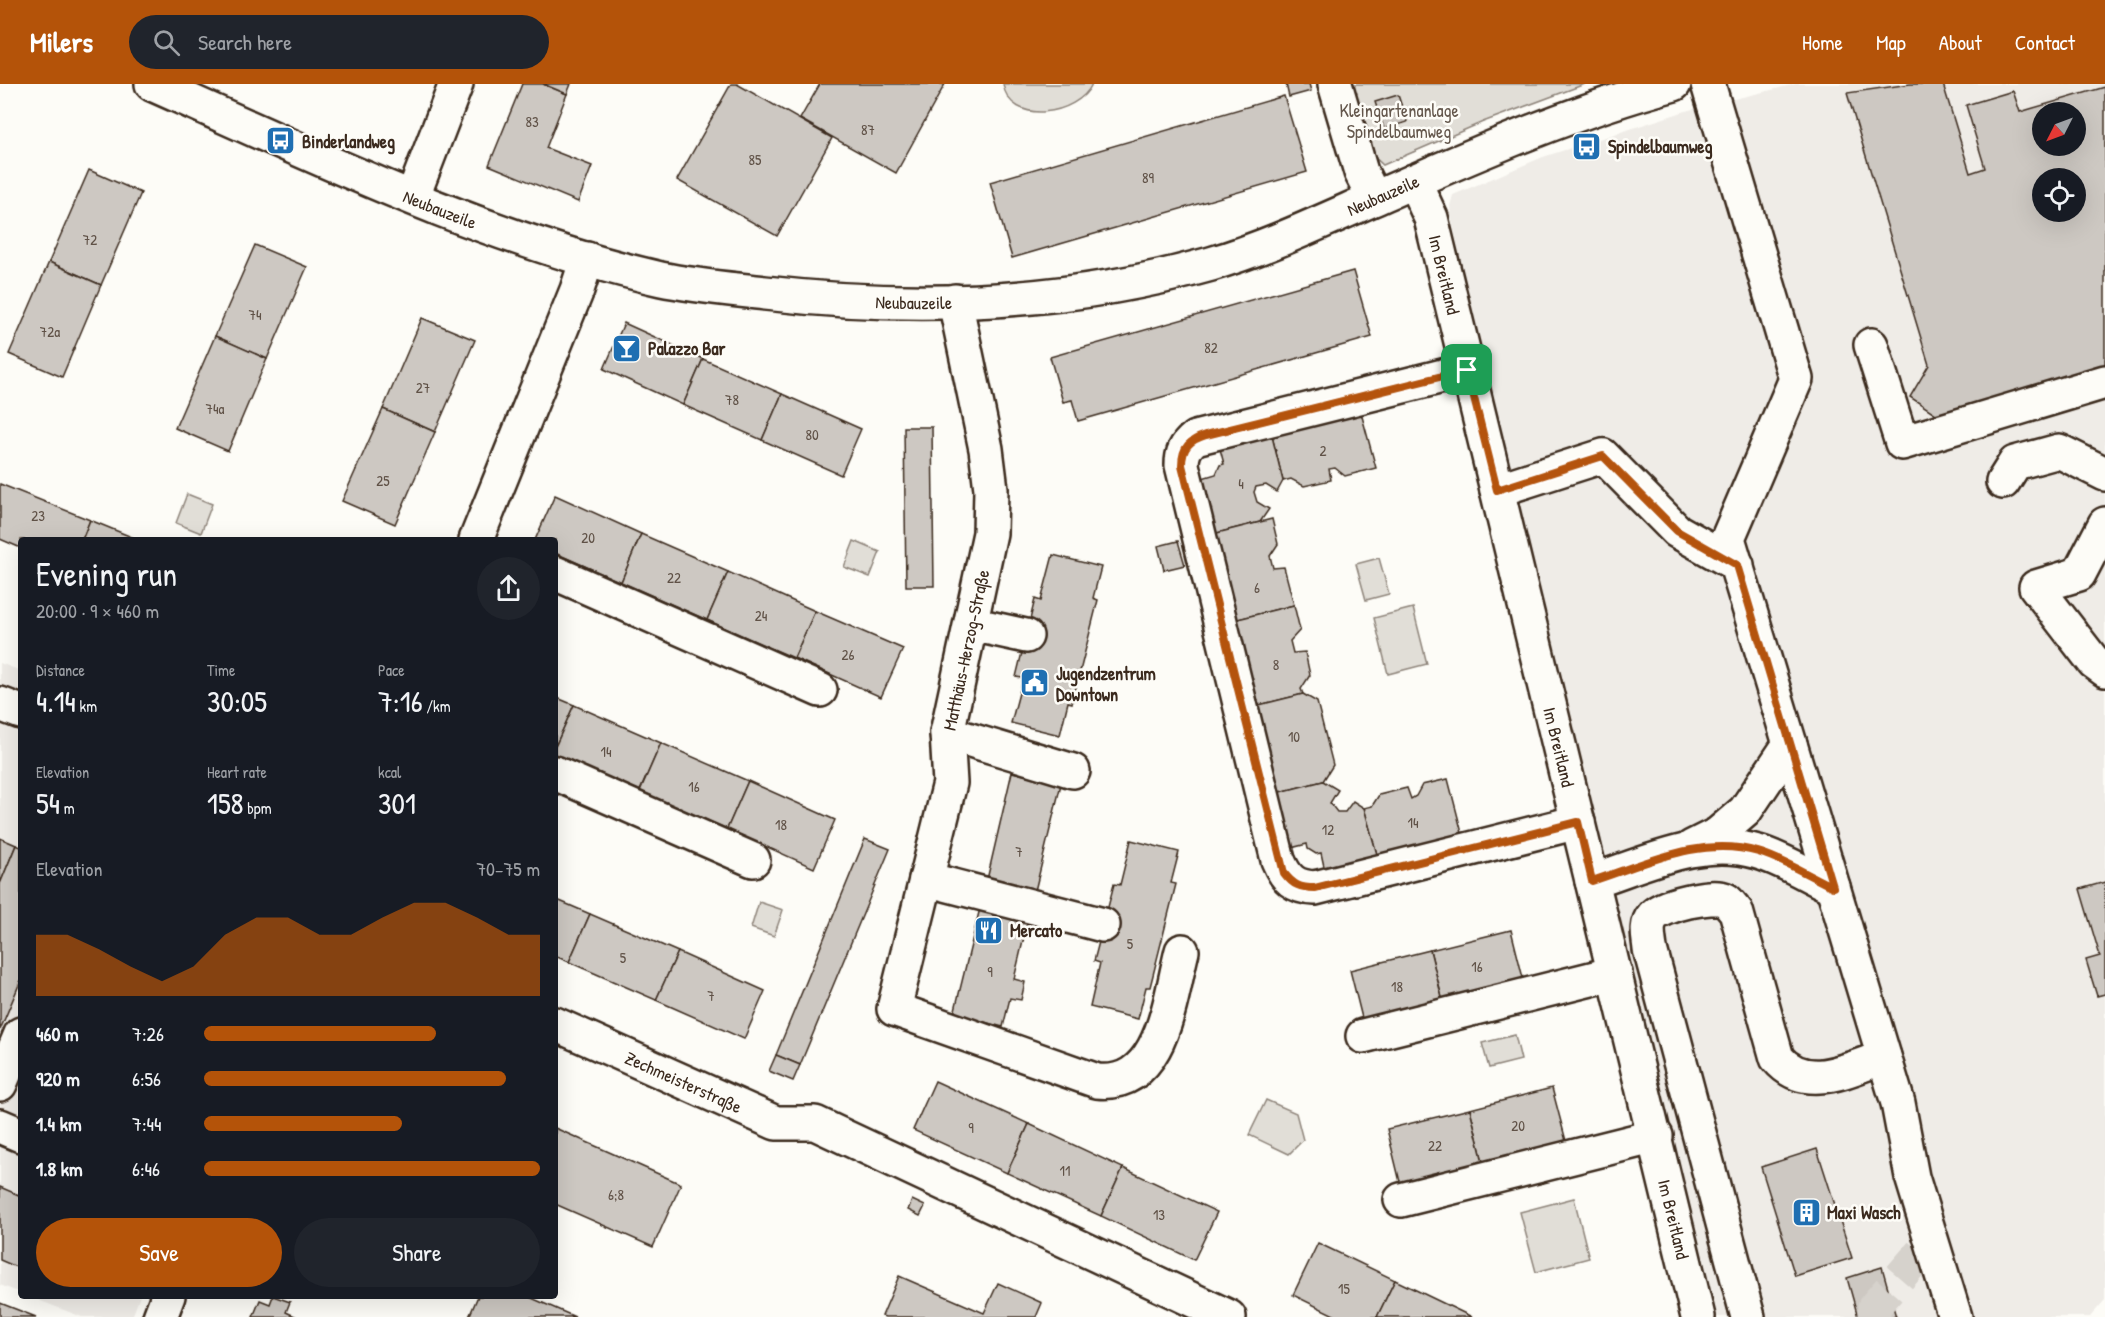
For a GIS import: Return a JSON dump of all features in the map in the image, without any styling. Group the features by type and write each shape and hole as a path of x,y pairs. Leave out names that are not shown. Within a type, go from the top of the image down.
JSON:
{"street":[{"name":"Neubauzeile","path":"152,84 413,196 498,230 587,259 663,279 740,291 822,300 955,301 1074,293 1144,282 1214,263 1280,240 1413,181 1511,141 1637,95 1674,84"},
{"path":"413,196 456,84"},
{"path":"1335,84 1361,172 1374,198"},
{"path":"1708,84 1796,379 1728,538 1898,1103 1912,1177 1955,1317"},
{"name":"Im Breitland","path":"1413,181 1431,218 1656,1136 1698,1317"},
{"path":"479,537 577,290 587,259"},
{"name":"Matthäus-Herzog-Straße","path":"955,301 986,449 991,489 990,533 946,733 950,783 894,1009 1097,1081 1112,1083 1128,1077 1142,1066 1154,1051 1182,951"},
{"path":"1871,345 1902,443 2105,382"},
{"path":"1467,370 1201,436 1187,444 1182,454 1182,465 1278,860 1291,882 1301,888 1315,888 1578,822"},
{"path":"2003,482 2015,463 2059,451 2105,474"},
{"path":"1497,490 1603,456 1677,531 1737,565"},
{"path":"2105,524 2079,574 2036,587 2094,663 2105,670"},
{"path":"558,574 820,690"},
{"path":"971,624 1026,636"},
{"path":"0,704 18,711"},
{"path":"946,733 1073,771"},
{"path":"1592,881 1690,849 1718,834 1745,811 1790,744"},
{"path":"558,774 753,860"},
{"path":"1690,849 1723,847 1758,852 1833,887"},
{"path":"926,879 1103,925"},
{"path":"1748,1317 1650,949 1647,928 1652,917 1661,910 1706,897 1725,900 1736,911 1777,1058 1786,1069 1799,1075 1816,1078 1884,1058"},
{"path":"1363,1036 1615,973"},
{"name":"Zechmeisterstraße","path":"558,1025 776,1123 815,1123 1229,1317"},
{"path":"0,1084 18,1041"},
{"path":"0,1126 18,1133"},
{"path":"1401,1200 1656,1136"},
{"path":"159,1317 167,1299"}],"shaded area":[{"path":"1796,84 2105,84 2105,1300 2090,1317 1713,1317 1516,518 1451,216 1450,206 1453,195 1543,157 1689,110"},
{"path":"0,663 18,670 18,1292 0,1285"},
{"path":"36,1299 139,1299 132,1317 82,1317"}],"green space":[{"path":"1003,84 1092,84 1084,95 1073,103 1045,112 1031,111 1018,106 1008,98"},
{"name":"Kleingartenanlage Spindelbaumweg","path":"1350,84 1585,84 1483,122 1383,165 1369,152"},
{"path":"187,494 212,504 201,533 176,523"},
{"path":"854,541 880,552 870,577 844,567"},
{"path":"1379,558 1389,594 1366,600 1356,564"},
{"path":"1413,608 1427,664 1388,674 1374,618"},
{"path":"759,902 783,910 774,936 751,928"},
{"path":"1515,1035 1521,1060 1489,1068 1482,1043"},
{"path":"1266,1100 1296,1113 1303,1140 1289,1154 1249,1135"},
{"path":"1574,1198 1589,1258 1536,1272 1520,1212"}],"building":[{"path":"522,84 543,84 567,94 546,148 592,166 578,202 489,165"},
{"path":"543,84 571,84 567,94"},
{"path":"731,84 737,84 832,138 777,236 677,180"},
{"path":"820,84 945,84 896,173 800,119"},
{"path":"1286,84 1309,84 1311,91 1289,97"},
{"path":"1910,84 1943,84 1970,173 1985,168 1966,105 2013,91 2020,112 2032,108 2032,156 2086,156 2086,102 2054,102 2105,87 2105,372 1945,420 1910,397 1929,365 1847,93"},
{"path":"1398,95 1407,122 1384,129 1375,102"},
{"path":"1284,96 1307,172 1012,258 990,182"},
{"path":"89,170 141,193 101,285 49,262"},
{"path":"255,245 307,267 267,359 215,336"},
{"path":"49,262 101,285 62,377 9,354"},
{"path":"1353,271 1372,337 1078,421 1072,400 1063,402 1050,357"},
{"path":"422,318 475,340 435,432 383,409"},
{"path":"624,323 703,359 683,405 604,369"},
{"path":"215,336 267,359 228,451 175,428"},
{"path":"703,359 782,394 762,440 683,405"},
{"path":"782,394 861,429 841,475 762,440"},
{"path":"383,409 435,432 395,524 342,501"},
{"path":"1360,409 1376,468 1345,476 1335,468 1329,469 1331,480 1304,486 1291,479 1283,481 1271,432"},
{"path":"904,427 932,427 934,586 906,586"},
{"path":"1271,432 1283,481 1277,492 1266,485 1256,487 1254,492 1257,502 1269,509 1260,522 1213,534 1199,479 1216,474 1220,465 1224,464 1219,445"},
{"path":"0,484 90,520 83,537 18,537 18,547 0,539"},
{"path":"555,495 641,534 621,582 558,554 558,537 536,537"},
{"path":"1272,519 1278,544 1270,556 1273,568 1284,567 1294,605 1234,620 1213,534"},
{"path":"90,520 132,537 83,537"},
{"path":"641,534 728,572 707,620 621,582"},
{"path":"1178,541 1185,565 1164,570 1158,546"},
{"path":"1053,555 1101,567 1093,598 1098,600 1072,703 1068,702 1060,735 1011,723 1023,678 1016,677 1035,599 1041,601"},
{"path":"728,572 815,611 794,658 707,620"},
{"path":"1294,605 1300,630 1290,641 1293,653 1305,652 1310,675 1301,689 1303,694 1255,706 1234,620"},
{"path":"815,611 903,649 881,697 794,658"},
{"path":"1303,694 1317,702 1333,765 1323,781 1276,793 1255,706"},
{"path":"558,698 574,705 558,740"},
{"path":"574,705 661,743 640,791 558,755 558,740"},
{"path":"661,743 748,781 727,829 640,791"},
{"path":"1012,772 1061,784 1034,895 986,884"},
{"path":"1448,779 1463,837 1378,858 1364,808 1372,806 1379,795 1407,788 1411,799 1416,796 1422,785"},
{"path":"748,781 835,820 814,868 727,829"},
{"path":"1323,781 1338,790 1330,803 1337,812 1345,812 1353,801 1364,808 1378,858 1325,871 1321,853 1316,854 1308,849 1307,844 1291,848 1276,793"},
{"path":"0,838 16,845 0,884"},
{"path":"865,839 890,849 800,1065 776,1055"},
{"path":"1131,840 1179,852 1171,883 1176,884 1150,987 1146,987 1138,1019 1090,1007 1100,963 1094,961 1114,884 1120,885"},
{"path":"16,845 18,846 18,987 0,1030 0,884"},
{"path":"2105,882 2105,994 2097,996 2086,960 2100,956 2080,889"},
{"path":"558,900 590,914 569,962 558,957"},
{"path":"981,904 1029,916 1014,979 1025,982 1021,1000 1010,998 1003,1027 954,1014"},
{"path":"590,914 678,952 656,1000 569,962"},
{"path":"1511,930 1524,982 1443,1002 1430,950"},
{"path":"1430,950 1443,1002 1363,1022 1350,970"},
{"path":"678,952 765,991 744,1039 656,1000"},
{"path":"776,1055 800,1065 793,1081 769,1071"},
{"path":"935,1081 1029,1124 1007,1173 913,1130"},
{"path":"1552,1088 1566,1141 1483,1162 1470,1109"},
{"path":"1470,1109 1483,1162 1400,1182 1387,1129"},
{"path":"1029,1124 1123,1168 1101,1216 1007,1173"},
{"path":"558,1129 681,1184 653,1247 558,1205"},
{"name":"Maxi Wasch","path":"1817,1149 1852,1258 1795,1276 1761,1167"},
{"path":"1123,1168 1217,1212 1194,1260 1101,1216"},
{"path":"0,1187 18,1195 18,1268 0,1260"},
{"path":"912,1200 925,1206 920,1216 908,1210"},
{"path":"1318,1243 1395,1280 1377,1317 1338,1317 1293,1295"},
{"path":"1882,1267 1896,1317 1858,1317 1847,1278"},
{"path":"899,1276 984,1313 998,1283 1042,1303 1036,1317 882,1316"},
{"path":"1395,1280 1472,1317 1377,1317"},
{"path":"272,1299 290,1302 286,1312 297,1317 253,1317 260,1300 270,1304"},
{"path":"477,1299 534,1299 575,1317 469,1317"},
{"path":"0,1303 36,1317 0,1317"}],"tunnel":[{"path":"1874,1317 1874,1307 1931,1241"}],"place":[{"name":"Binderlandweg","path":"281,141"},
{"name":"Spindelbaumweg","path":"1587,146"},
{"name":"Palazzo Bar","path":"627,348"},
{"name":"Jugendzentrum Downtown","path":"1035,683"},
{"name":"Mercato","path":"989,930"},
{"name":"Maxi Wasch","path":"1806,1212"}],"route":[{"path":"1467,370 1497,490 1603,456 1677,531 1737,565 1833,887 1758,852 1723,847 1690,849 1592,881 1578,822 1315,888 1301,888 1291,882 1284,873 1278,860 1182,465 1182,454 1187,444 1195,438 1467,370"}]}
